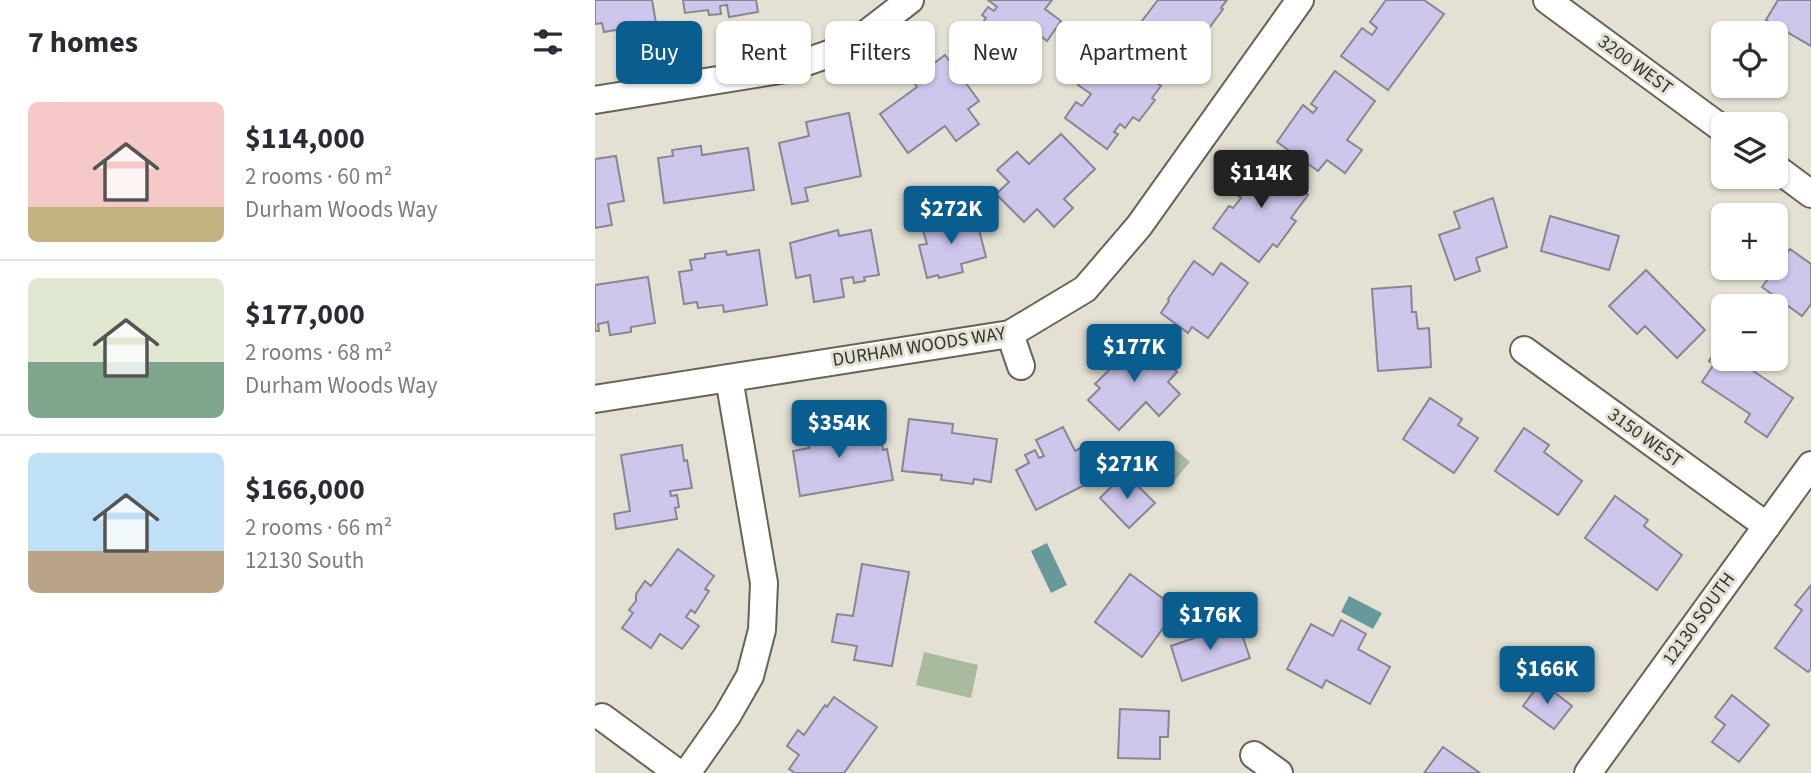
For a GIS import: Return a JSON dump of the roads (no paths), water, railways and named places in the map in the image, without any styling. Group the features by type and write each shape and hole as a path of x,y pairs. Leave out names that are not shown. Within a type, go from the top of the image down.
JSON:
{"street":[{"path":"595,100 786,69 849,47 910,0"},
{"name":"DURHAM WOODS WAY","path":"595,399 1010,334 1085,289 1139,226 1300,0"},
{"name":"3200 WEST","path":"1547,0 1711,120"},
{"path":"1788,177 1811,194"},
{"path":"1010,334 1021,366"},
{"name":"3150 WEST","path":"1524,350 1766,526"},
{"path":"687,773 750,676 762,629 764,583 729,378"},
{"name":"12130 SOUTH","path":"1588,773 1811,465"},
{"path":"602,717 678,773"},
{"path":"1254,755 1279,773"}],"water":[{"path":"1047,543 1067,585 1051,593 1031,551"},
{"path":"1349,596 1382,613 1373,629 1341,612"}]}
